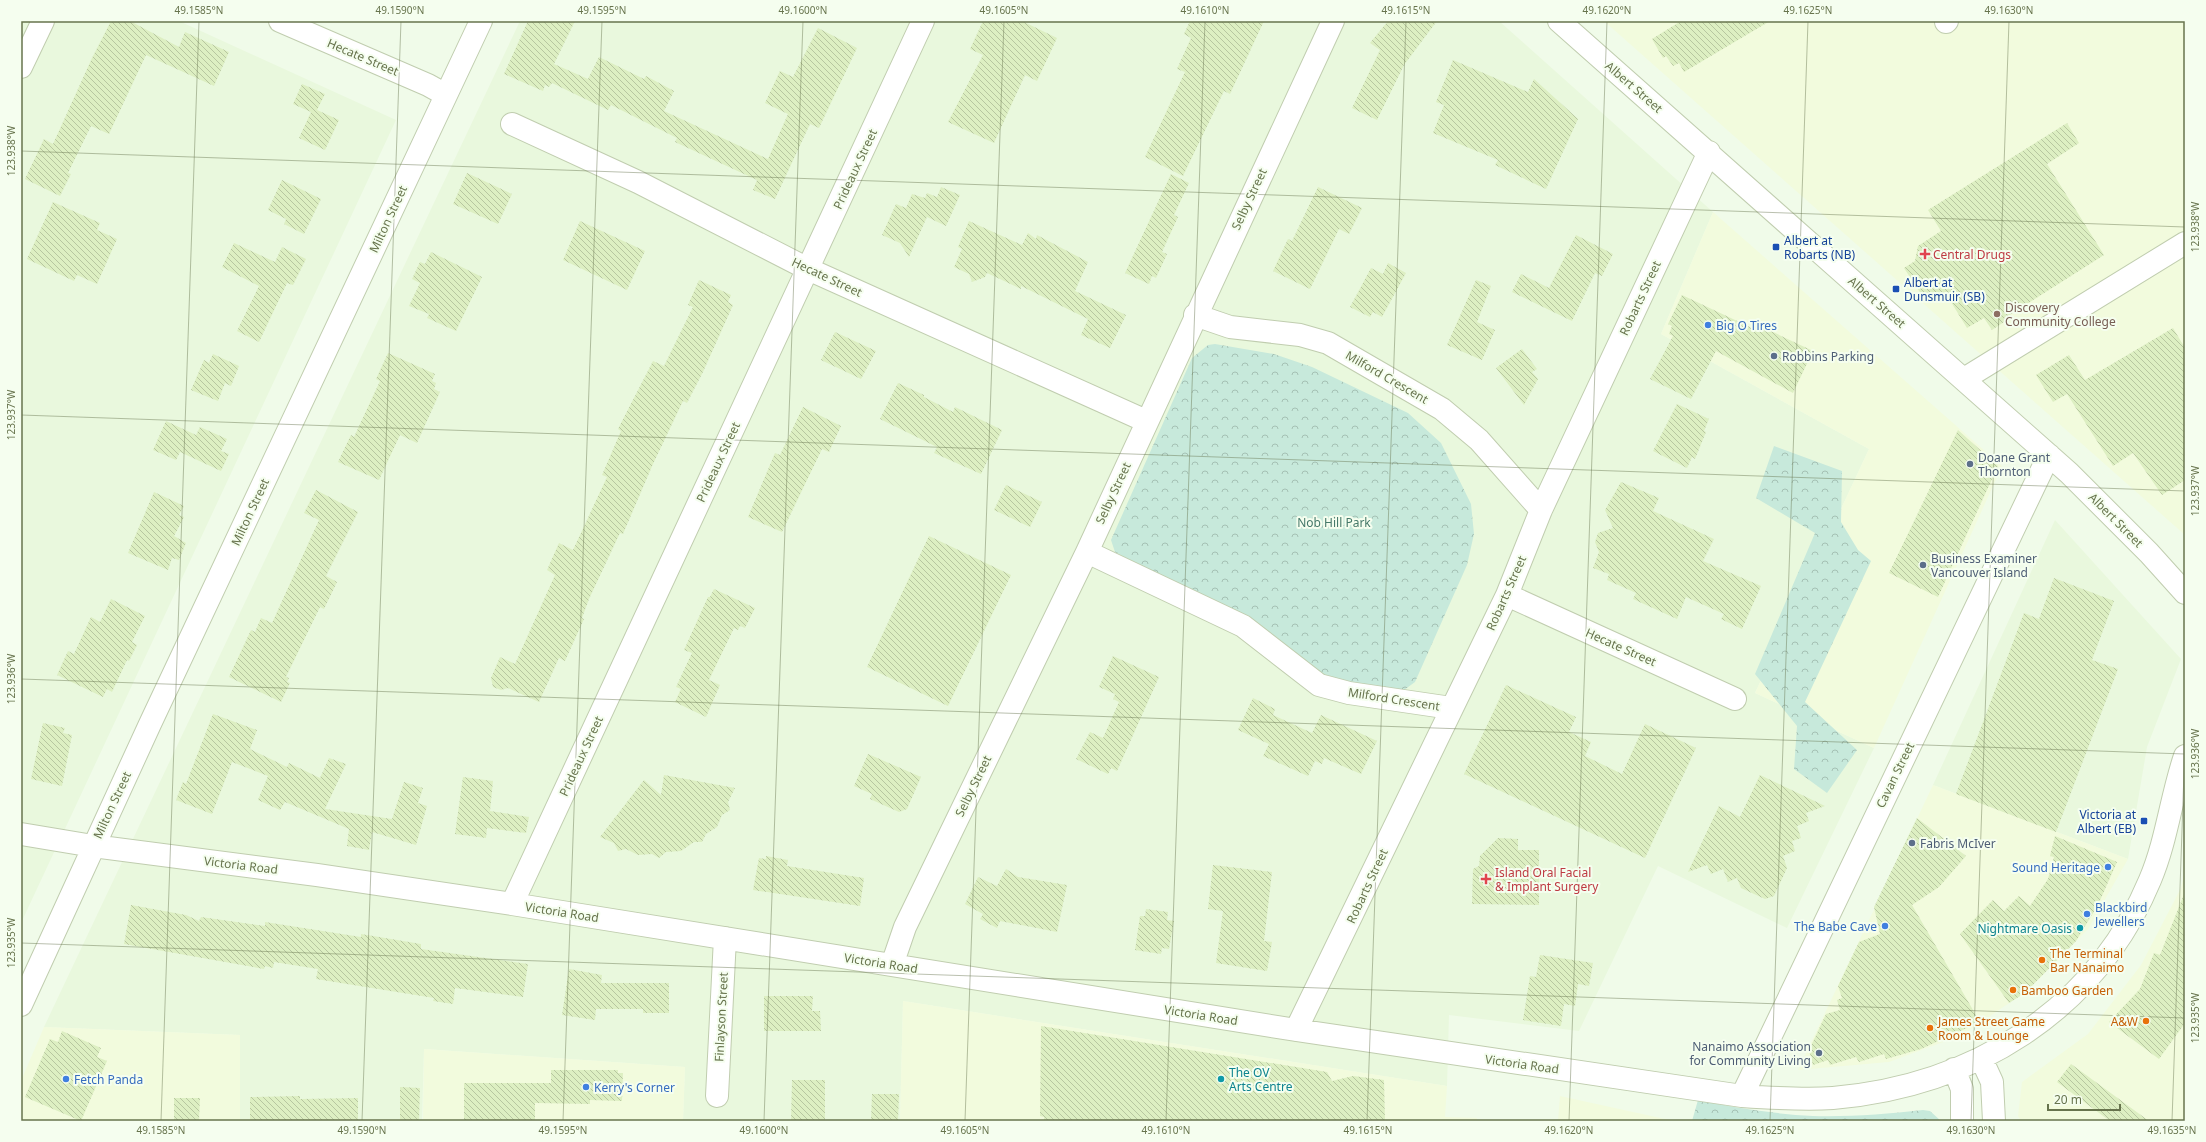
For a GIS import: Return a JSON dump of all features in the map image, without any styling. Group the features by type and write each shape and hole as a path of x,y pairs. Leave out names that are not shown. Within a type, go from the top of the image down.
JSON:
{"street":[{"path":"21,67 42,21"},
{"name":"Hecate Street","path":"280,21 428,85 446,95"},
{"name":"Milton Street","path":"21,1005 93,846 481,21"},
{"name":"Prideaux Street","path":"512,904 924,21"},
{"name":"Selby Street","path":"892,965 905,927 1087,552 1195,315 1333,21"},
{"name":"Albert Street","path":"1558,21 1709,152 2049,455 2110,513 2185,593"},
{"name":"Hecate Street","path":"512,124 638,182 808,269 1146,421"},
{"name":"Robarts Street","path":"1296,1030 1353,915 1451,708 1507,596 1541,510 1709,152"},
{"path":"1964,379 2185,243"},
{"name":"Milford Crescent","path":"1195,315 1230,327 1300,334 1328,343 1442,409 1478,440 1541,510"},
{"name":"Cavan Street","path":"1742,1096 2049,455"},
{"name":"Milford Crescent","path":"1087,552 1243,626 1319,685 1349,693 1451,708"},
{"name":"Hecate Street","path":"1507,596 1735,699"},
{"name":"Victoria Road","path":"21,834 93,846 317,875 512,904 1296,1030 1742,1096 1832,1098 1862,1094 1923,1080 1954,1069 2006,1046 2052,1013 2089,977 2126,926 2150,880 2161,849 2185,756"},
{"name":"Finlayson Street","path":"717,1096 725,938"},
{"path":"1981,1058 1992,1082 1994,1121"},
{"path":"1954,1069 1962,1089 1962,1121"}],"shaded area":[{"path":"21,21 179,21 396,120 21,923"},
{"path":"520,21 1499,21 1713,212 1661,334 1869,449 1755,693 1874,748 1787,928 1658,866 1579,1031 1449,1015 1447,1086 903,1001 900,1121 683,1121 685,1067 424,1049 422,1121 240,1121 240,1035 44,1027"},
{"path":"1604,21 2185,21 2185,535"},
{"path":"1713,212 2002,466 1874,748 1755,693 1869,449 1661,334"},
{"path":"2055,520 2181,659 2147,747 2128,859 1933,785"},
{"path":"1933,785 2128,859 2088,929 2027,991 1962,1035 1889,1062 1798,1070"},
{"path":"2185,872 2185,1118 2178,1121 2152,1121 2140,1118 2138,1121 2021,1121 2018,1116 2022,1082 2088,1034 2141,965 2181,888"},
{"path":"903,1001 1447,1086 1445,1117 1477,1118 1476,1121 900,1121"},
{"path":"44,1027 240,1035 240,1121 21,1121 21,1081"},
{"path":"424,1049 685,1067 683,1121 423,1121"},
{"path":"1560,1096 1674,1121 1558,1121"}],"green space":[{"name":"Nob Hill Park","path":"1215,344 1274,354 1312,367 1408,413 1441,443 1471,504 1474,534 1467,565 1415,682 1400,693 1327,680 1254,626 1115,552 1111,540 1192,358 1208,345"},
{"path":"1774,446 1842,471 1841,522 1858,550 1871,561 1805,702 1857,750 1827,793 1794,769 1797,726 1755,674 1815,533 1756,498"},
{"path":"1698,1100 1755,1110 1813,1116 1868,1115 1923,1110 1930,1111 1941,1121 1692,1121"}],"building":[{"path":"111,21 130,21 179,47 185,32 229,52 214,86 146,55 109,134 91,126 68,173 71,174 60,196 25,179 44,139 53,144 92,58"},
{"path":"528,21 575,21 554,64 588,79 599,57 644,79 646,76 674,91 664,111 768,159 788,114 765,103 780,71 793,77 818,28 857,48 819,128 810,124 775,199 753,190 757,180 675,142 677,138 611,105 608,110 552,83 549,87 545,85 543,91 504,74"},
{"path":"983,21 1022,21 1057,38 1037,81 1025,75 994,143 948,122 983,55 970,49"},
{"path":"1190,21 1264,21 1230,94 1224,91 1183,176 1145,157 1185,72 1177,69 1191,38 1184,34"},
{"path":"1388,21 1437,21 1404,65 1377,120 1352,108 1380,50 1370,43"},
{"path":"1681,21 1770,21 1684,72 1679,63 1673,66 1666,56 1663,58 1652,39"},
{"path":"1453,60 1528,92 1534,79 1578,119 1546,189 1495,165 1498,160 1433,133 1444,105 1436,102"},
{"path":"302,84 325,94 317,110 339,120 325,150 299,138 311,112 293,104"},
{"path":"2067,123 2079,143 2047,164 2104,255 2008,316 2010,318 1992,330 1984,318 1967,328 1951,302 1930,297 1925,300 1904,268 1915,261 1918,246 1941,231 1928,210"},
{"path":"467,173 512,194 498,224 453,204"},
{"path":"1171,174 1189,183 1174,215 1178,217 1162,252 1167,254 1156,278 1152,276 1149,284 1125,273"},
{"path":"282,180 321,199 304,234 284,224 286,219 268,210"},
{"path":"941,187 960,195 946,226 927,217 909,257 900,243 882,235 896,204 906,208 912,194 925,198 927,193 937,197"},
{"path":"1318,187 1362,208 1349,234 1339,229 1310,289 1273,271 1288,239 1292,241"},
{"path":"53,202 100,223 97,230 117,239 97,284 77,275 74,281 27,259"},
{"path":"580,221 645,251 627,290 563,260"},
{"path":"969,221 1022,245 1028,233 1036,239 1037,235 1088,262 1075,291 1126,315 1110,348 1081,335 1088,319 1021,286 1021,289 987,273 985,277 972,282 969,274 954,267 962,249 958,247"},
{"path":"1576,235 1613,254 1602,276 1595,273 1572,321 1512,292 1521,274 1549,288"},
{"path":"234,243 275,262 282,247 306,259 293,285 287,283 259,342 237,331 259,286 222,267"},
{"path":"431,252 482,277 456,331 427,318 429,314 409,306 420,283 412,279 420,262 425,264"},
{"path":"1388,263 1406,273 1382,317 1373,312 1370,317 1350,307 1371,268 1383,274"},
{"path":"699,280 731,295 728,302 733,305 703,372 687,403 683,401 653,464 623,534 620,533 589,599 582,618 584,619 565,661 559,658 539,702 508,688 501,690 493,687 491,678 500,657 515,664 555,575 547,570 559,543 573,550 607,477 602,475 621,431 618,429 653,361 664,366 693,307 688,305"},
{"path":"1476,280 1491,286 1477,322 1495,330 1482,360 1447,345"},
{"path":"1682,295 1752,328 1754,323 1813,351 1793,393 1716,351 1691,399 1650,379 1673,336 1669,334 1672,326 1668,324"},
{"path":"2173,328 2185,348 2185,480 2162,495 2133,453 2113,466 2067,394 2053,402 2036,375 2069,355 2085,380"},
{"path":"835,332 876,351 861,379 821,360"},
{"path":"1522,349 1537,369 1532,372 1538,379 1524,405 1496,368"},
{"path":"388,353 435,374 432,381 436,383 434,389 440,392 417,443 400,435 379,480 338,462 351,435 354,437 380,381 376,379"},
{"path":"213,354 239,366 231,386 225,383 218,401 191,390 204,360 209,363"},
{"path":"898,383 924,395 924,397 953,412 955,407 1002,430 981,474 934,453 937,447 880,419"},
{"path":"1677,404 1709,419 1704,431 1706,432 1695,459 1692,457 1687,468 1653,451"},
{"path":"803,407 841,426 829,452 822,449 782,532 748,517 775,453 780,455"},
{"path":"166,421 196,435 200,427 227,439 221,451 229,454 221,471 180,452 176,460 153,450"},
{"path":"1958,430 1998,466 1938,597 1889,573"},
{"path":"1621,482 1659,498 1653,511 1714,539 1703,561 1761,586 1742,629 1721,619 1724,614 1686,597 1677,619 1633,599 1636,593 1607,580 1609,574 1593,568 1599,552 1595,542 1598,533 1613,528 1605,510"},
{"path":"1006,485 1042,502 1030,527 994,510"},
{"path":"316,490 358,512 326,576 337,582 324,609 320,607 286,677 289,678 287,682 290,683 281,702 229,677 251,630 255,632 261,618 272,623 319,520 304,513"},
{"path":"154,492 184,506 179,515 184,517 174,536 186,543 179,560 172,558 168,570 128,553"},
{"path":"929,536 1011,575 948,706 867,667"},
{"path":"2054,578 2114,601 2092,660 2118,669 2056,832 1956,794 2024,613 2039,619"},
{"path":"714,589 755,608 745,628 740,626 738,630 734,628 709,680 720,685 706,717 675,702 681,689 676,687 692,653 684,650 708,597 710,597"},
{"path":"111,599 145,616 132,642 137,645 129,661 127,660 112,692 107,689 103,697 57,675 68,651 74,654 91,617 100,622"},
{"path":"1113,656 1159,677 1117,771 1111,768 1108,774 1076,759 1090,732 1103,738 1119,702 1113,699 1115,694 1099,687"},
{"path":"1506,685 1576,717 1569,732 1591,742 1585,756 1622,774 1645,724 1696,748 1645,858 1464,774"},
{"path":"1253,698 1275,709 1273,715 1312,733 1321,715 1377,741 1361,774 1324,758 1322,764 1315,761 1308,776 1263,756 1269,744 1238,730"},
{"path":"213,714 257,730 250,749 287,767 289,763 320,778 329,758 346,764 325,809 392,819 404,782 423,788 418,803 427,806 416,845 372,832 369,850 347,846 349,829 285,802 280,810 258,800 268,776 232,762 212,814 176,800 183,782 186,784"},
{"path":"43,723 65,728 63,733 72,735 62,786 31,779"},
{"path":"868,754 921,777 907,809 899,812 870,799 872,794 854,786"},
{"path":"664,775 735,788 728,802 730,810 722,815 717,827 706,834 702,842 694,842 681,851 666,852 659,858 652,854 638,855 626,849 618,851 614,843 600,837 644,780 661,795"},
{"path":"1760,775 1825,806 1806,813 1809,821 1797,826 1801,838 1792,841 1795,851 1783,856 1787,868 1774,896 1765,899 1741,888 1737,878 1728,882 1723,869 1711,874 1707,865 1688,872 1719,806 1740,817"},
{"path":"463,777 493,781 490,811 529,817 526,833 487,828 486,838 455,834"},
{"path":"1917,818 1966,856 1939,887 1912,905 1980,1022 1921,1049 1886,1059 1884,1054 1859,1062 1856,1057 1830,1065 1828,1060 1813,1065 1809,1050 1826,1014 1840,1010 1837,1000 1842,998 1838,986 1859,942 1880,934 1874,907"},
{"path":"2055,836 2117,862 2098,905 2076,941 2025,993 2009,1003 1960,934 1993,900 2004,911 2019,896 2030,906 2048,879 2054,857 2050,856"},
{"path":"1498,838 1518,839 1518,850 1539,850 1539,905 1472,904 1473,869 1479,866 1480,856"},
{"path":"766,856 788,860 787,866 864,878 860,906 753,890 759,858 766,859"},
{"path":"1213,865 1272,872 1264,941 1272,942 1267,971 1216,963 1223,911 1208,909"},
{"path":"1006,869 1018,877 1067,885 1057,932 1000,921 997,928 980,919 983,914 965,904 978,877 997,886"},
{"path":"2184,894 2185,1023 2159,1059 2109,1022 2140,989 2154,953 2160,955"},
{"path":"131,905 186,915 199,921 201,917 265,926 265,922 361,937 361,934 421,944 421,949 528,964 523,997 455,988 453,1004 433,1001 434,998 316,979 318,969 274,962 273,968 265,966 264,969 124,944"},
{"path":"1146,909 1168,912 1167,920 1174,921 1169,949 1162,948 1161,954 1135,950 1140,916 1145,916"},
{"path":"1540,955 1593,963 1589,986 1578,984 1575,1006 1564,1004 1561,1026 1523,1020 1530,976 1536,977"},
{"path":"569,969 602,975 601,983 669,983 669,1013 643,1013 643,1009 596,1009 595,1020 562,1015"},
{"path":"764,996 813,996 812,1011 820,1011 821,1031 764,1031"},
{"path":"1041,1026 1327,1072 1332,1081 1353,1076 1384,1080 1385,1121 1044,1120 1044,1117 1040,1116"},
{"name":"Fetch Panda","path":"62,1031 101,1048 97,1057 107,1061 81,1121 25,1097 50,1039 58,1042"},
{"path":"2071,1064 2149,1121 2110,1121 2057,1082"},
{"path":"551,1070 618,1070 618,1073 623,1073 622,1101 590,1100 590,1104 535,1103 535,1121 464,1121 464,1083 551,1083"},
{"path":"792,1080 825,1080 825,1121 791,1121"},
{"path":"400,1087 420,1088 419,1121 400,1121"},
{"path":"872,1094 899,1094 898,1121 871,1121"},
{"path":"300,1096 300,1099 358,1098 358,1121 250,1121 250,1097"},
{"path":"174,1098 200,1098 199,1121 174,1121"}],"place":[{"name":"Albert at Robarts (NB)","path":"1776,247"},
{"name":"Central Drugs","path":"1925,254"},
{"name":"Albert at Dunsmuir (SB)","path":"1896,289"},
{"name":"Discovery Community College","path":"1997,314"},
{"name":"Big O Tires","path":"1708,325"},
{"name":"Robbins Parking","path":"1774,356"},
{"name":"Doane Grant Thornton","path":"1970,464"},
{"name":"Business Examiner Vancouver Island","path":"1923,565"},
{"name":"Victoria at Albert (EB)","path":"2144,821"},
{"name":"Fabris McIver","path":"1912,843"},
{"name":"Sound Heritage","path":"2108,867"},
{"name":"Island Oral Facial & Implant Surgery","path":"1486,879"},
{"name":"Blackbird Jewellers","path":"2087,914"},
{"name":"The Babe Cave","path":"1885,926"},
{"name":"Nightmare Oasis","path":"2080,928"},
{"name":"The Terminal Bar Nanaimo","path":"2042,960"},
{"name":"Bamboo Garden","path":"2013,990"},
{"name":"A&W","path":"2146,1021"},
{"name":"James Street Game Room & Lounge","path":"1930,1028"},
{"name":"Nanaimo Association for Community Living","path":"1819,1053"},
{"name":"Fetch Panda","path":"66,1079"},
{"name":"The OV Arts Centre","path":"1221,1079"},
{"name":"Kerry's Corner","path":"586,1087"}]}
